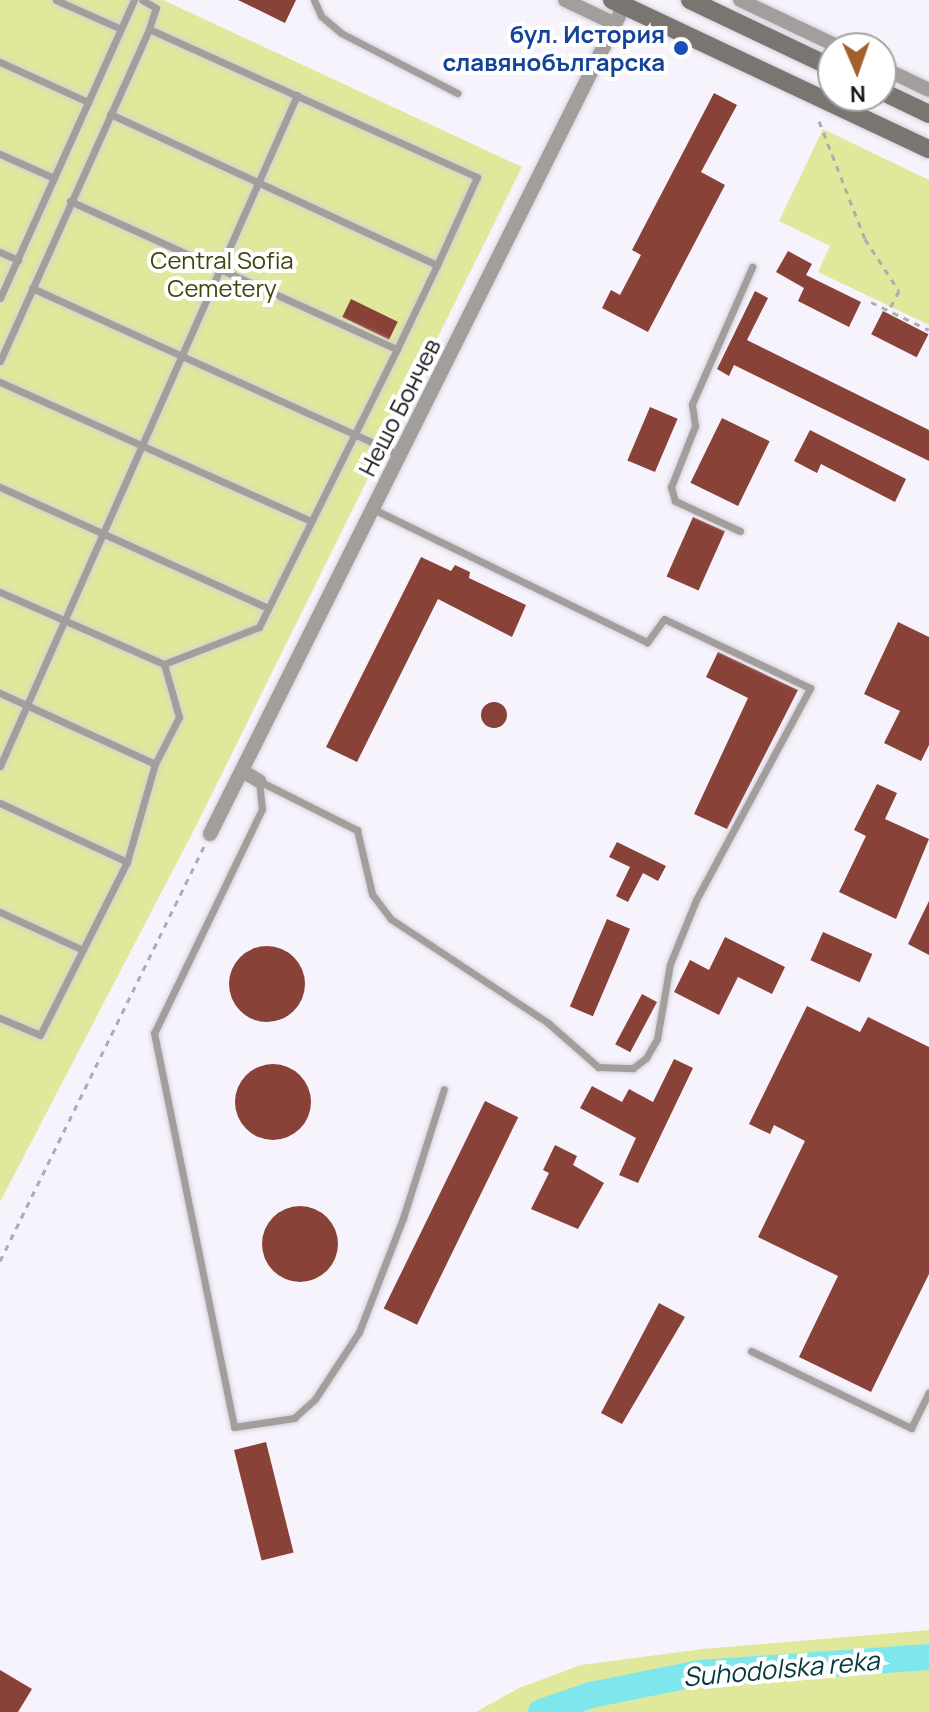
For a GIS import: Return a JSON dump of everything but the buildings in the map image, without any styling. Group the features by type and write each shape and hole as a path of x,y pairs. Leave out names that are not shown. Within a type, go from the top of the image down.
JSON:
{"main road":[{"path":"690,0 817,60"},
{"path":"621,2 929,149"},
{"path":"897,99 929,114"}],"street":[{"path":"565,0 615,24"},
{"path":"740,0 817,37"},
{"name":"Нешо Бончев","path":"210,834 615,24 621,2"},
{"path":"897,75 929,90"},
{"path":"242,771 259,781"}],"lane":[{"path":"56,0 121,29"},
{"path":"0,298 134,0"},
{"path":"0,361 149,29 156,8 142,0"},
{"path":"314,0 321,16 341,33 457,93"},
{"path":"0,592 164,664 259,627 356,435 477,177 149,29"},
{"path":"0,62 88,102"},
{"path":"0,766 67,622 297,95"},
{"path":"110,114 437,265"},
{"path":"0,154 54,178"},
{"path":"70,201 397,349"},
{"path":"0,252 18,260"},
{"path":"740,531 675,501 671,487 695,426 692,404 752,267"},
{"path":"32,288 400,455"},
{"path":"0,382 311,521"},
{"path":"0,487 268,608"},
{"path":"259,781 357,830 377,905 415,936 548,1023 598,1067 633,1068 646,1058 657,1039 670,964 696,900 810,688 664,619 647,642 373,509"},
{"path":"0,1018 40,1035 127,862 155,764 179,717 164,664"},
{"path":"0,693 155,764"},
{"path":"259,781 262,809 154,1033 234,1427 294,1418 315,1399 359,1332 403,1218 444,1089"},
{"path":"0,803 127,862"},
{"path":"0,912 83,950"},
{"path":"751,1351 911,1428 929,1392"}],"path":[{"path":"819,121 865,239 899,291 889,310"},
{"path":"871,302 929,330"},
{"path":"0,1261 210,834"}],"green space":[{"name":"Central Sofia Cemetery","path":"0,0 163,0 522,167 196,826 0,1202"},
{"path":"823,129 929,180 929,325 818,272 830,246 779,221"},
{"path":"929,1630 929,1712 476,1712 519,1688 581,1665 703,1649"}],"waterway":[{"name":"Suhodolska reka","path":"541,1712 591,1695 700,1673 929,1657"}],"place":[{"name":"бул. История славянобългарска","path":"681,48"}]}
